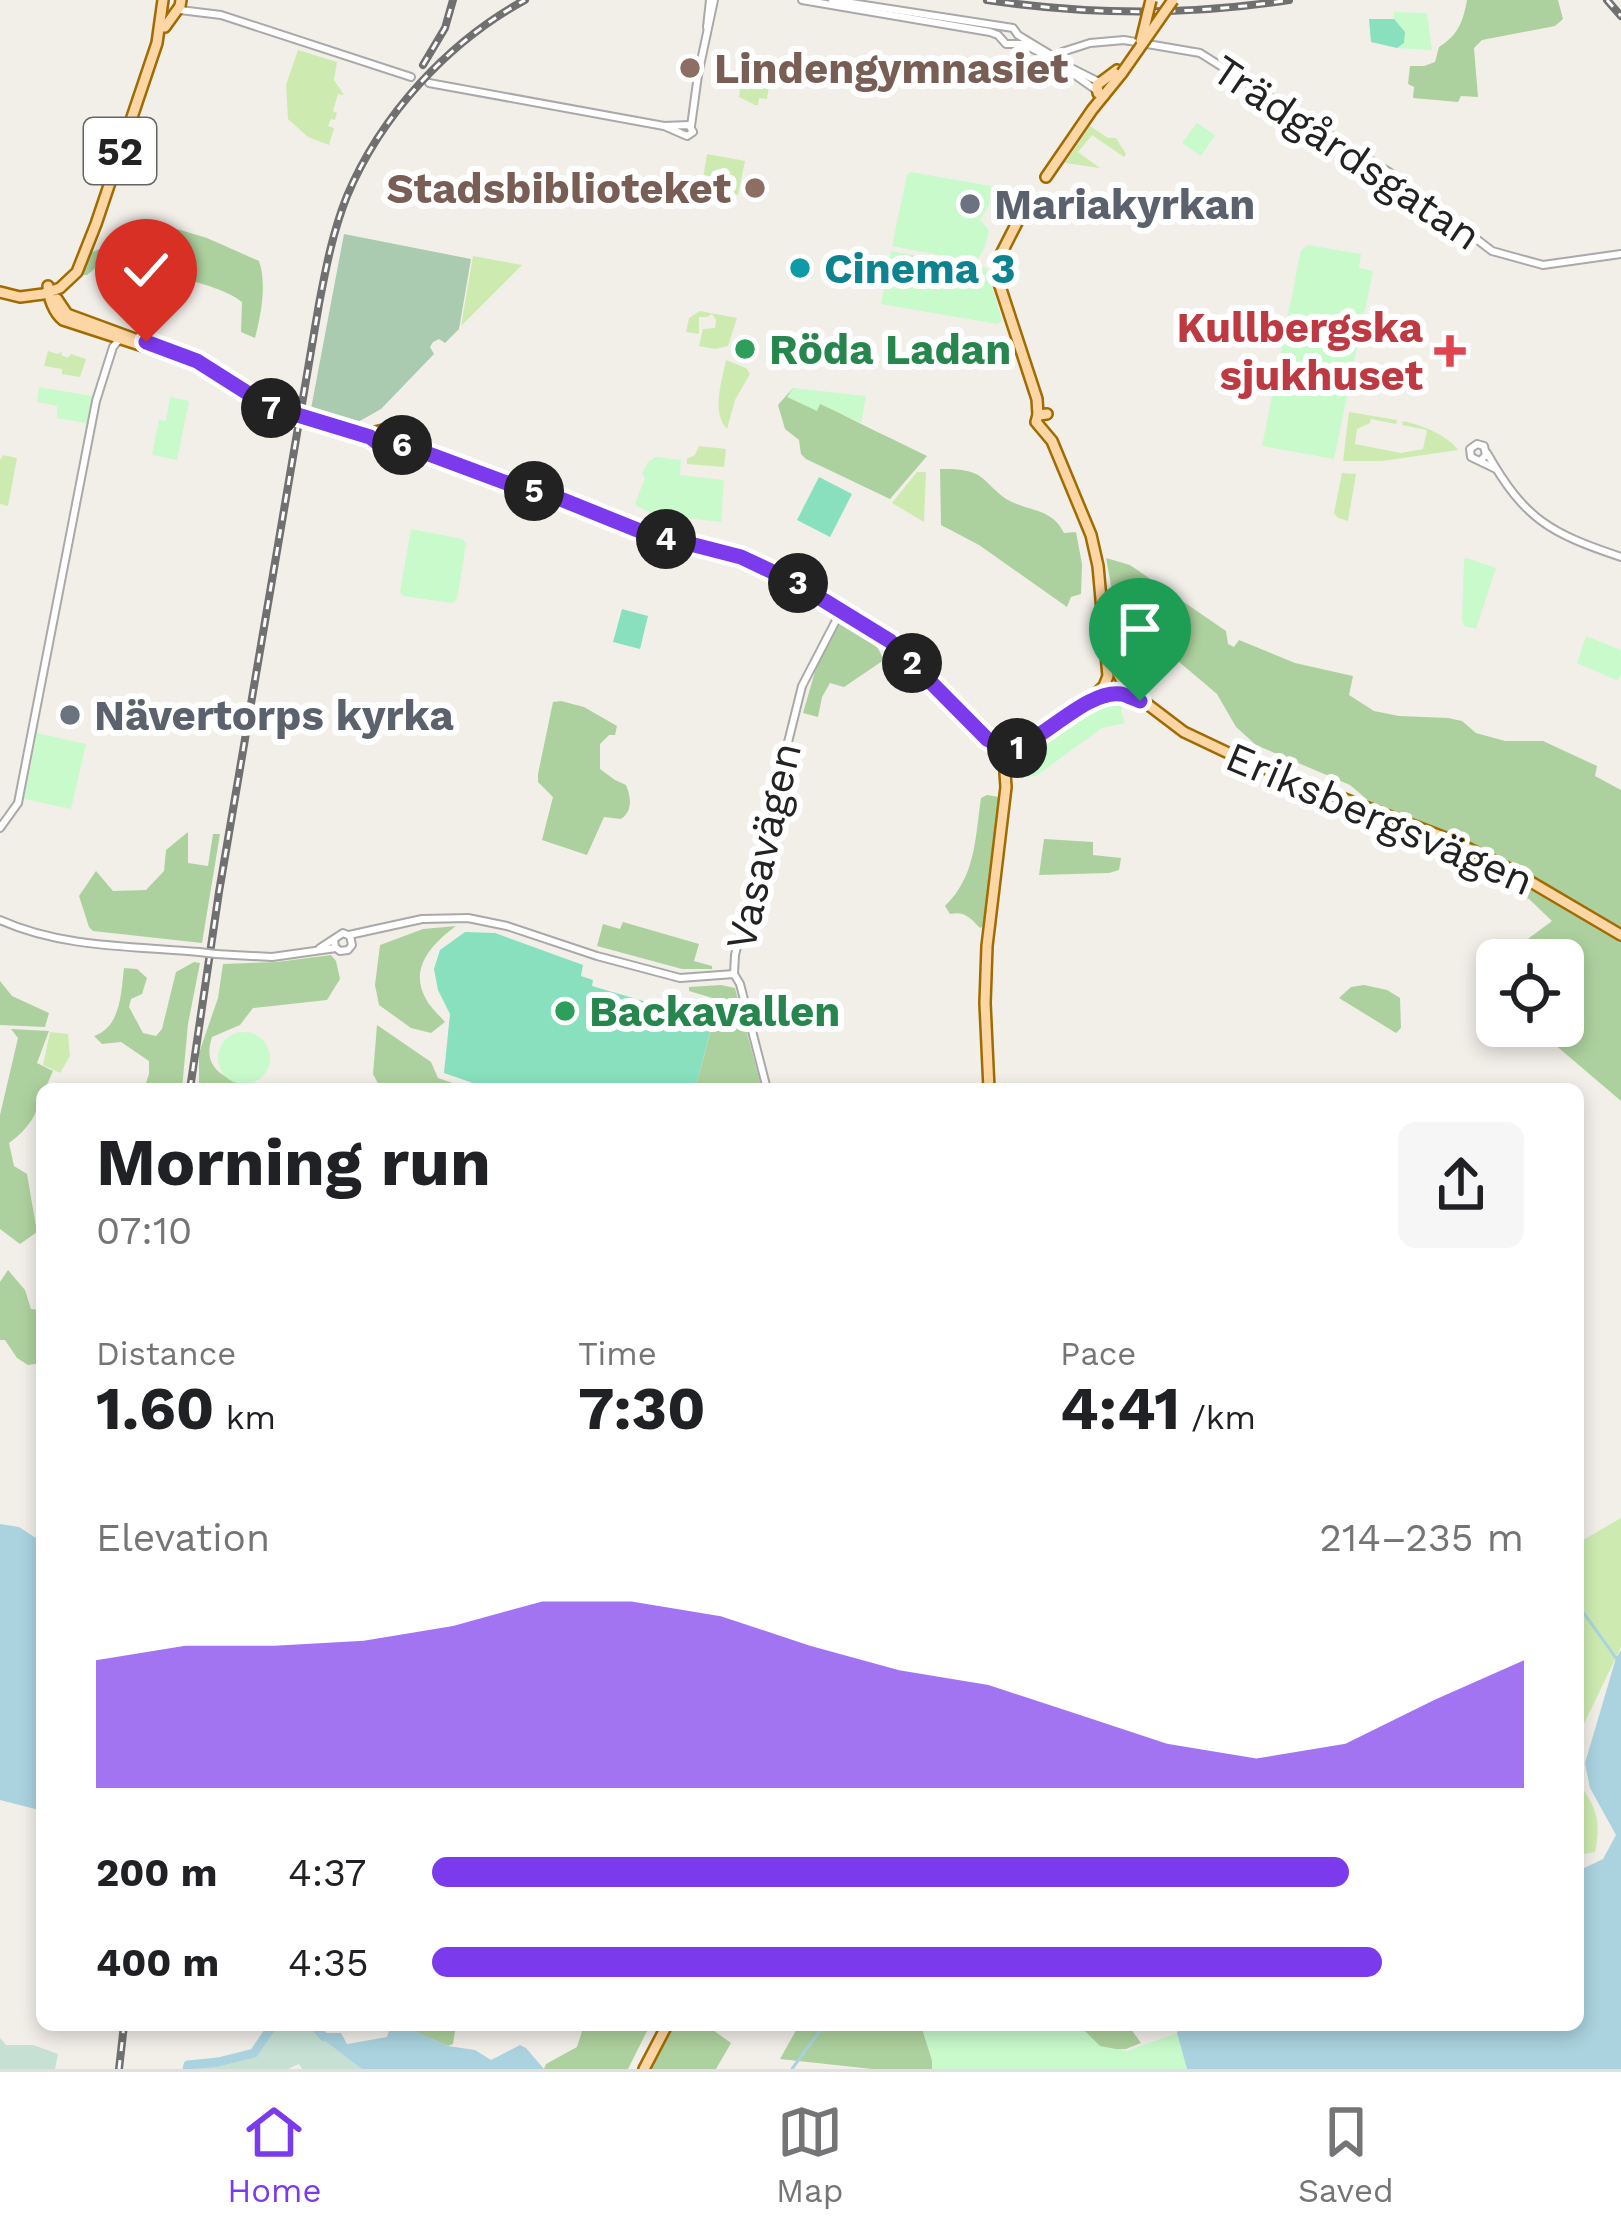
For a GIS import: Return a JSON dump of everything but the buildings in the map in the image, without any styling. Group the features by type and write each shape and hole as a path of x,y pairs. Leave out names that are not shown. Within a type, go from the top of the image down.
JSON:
{"main road":[{"path":"1120,72 1144,36 1151,0"},
{"path":"1046,177 1102,89 1173,0"},
{"name":"52","path":"162,1 169,10 179,5"},
{"name":"52","path":"157,43 162,1"},
{"name":"52","path":"50,290 81,259 157,43 179,5"},
{"path":"1000,256 1026,205"},
{"name":"Eriksbergsvägen","path":"998,280 1036,399 1084,512 1096,553 1113,685 1184,732 1474,850 1621,934"},
{"path":"0,292 50,290 63,320 197,361 258,402 288,414 375,436 382,430 388,439 640,531 741,557 842,609 890,641 1011,758"},
{"path":"989,1083 987,946 1011,758 1113,685"},
{"path":"644,2069 664,2031"}],"street":[{"path":"429,82 686,128 712,0"},
{"path":"802,0 1013,28 1017,39 1102,89"},
{"path":"832,0 856,7"},
{"path":"179,5 410,77"},
{"path":"943,21 990,32 1006,44 1017,39"},
{"path":"1002,38 1007,28"},
{"name":"Trädgårdsgatan","path":"1060,62 1072,49 1091,42 1124,40 1205,55 1389,172 1492,250 1543,265 1621,254"},
{"path":"0,828 17,803 95,401 118,340"},
{"path":"1499,470 1471,457 1472,446 1482,445 1529,513 1544,525 1621,557"},
{"path":"1480,460 1487,453"},
{"name":"Vasavägen","path":"765,1083 734,974 735,955 802,686 842,609"},
{"path":"335,943 345,951 351,939 372,931 422,920 467,918 680,978 734,974"},
{"path":"0,920 63,940 258,958 317,950 335,943 341,933 351,939"}],"green space":[{"path":"1467,0 1558,0 1563,19 1555,26 1482,40 1474,48 1478,97 1461,96 1458,102 1413,98 1414,87 1408,84 1410,66 1435,62 1439,47 1459,27"},
{"path":"1394,12 1427,13 1432,50 1397,48 1404,43 1405,32"},
{"path":"1369,19 1394,19 1405,32 1404,43 1397,48 1371,42"},
{"path":"298,50 337,62 334,80 344,95 338,94 335,120 328,126 334,128 329,145 308,137 288,119 286,85"},
{"path":"759,61 769,62 772,68 767,99 759,98 755,105 739,97 742,77"},
{"path":"1197,123 1215,135 1201,156 1182,143"},
{"path":"1090,126 1116,138 1124,157 1092,135 1078,152 1100,168 1065,163"},
{"path":"707,154 745,161 738,195 701,191"},
{"path":"911,172 991,186 989,205 980,220 989,230 976,262 892,246"},
{"path":"177,229 259,261 263,289 255,338 241,332 242,302 214,288 113,266 99,265 82,275 92,252 116,238 169,255"},
{"path":"344,234 471,259 459,329 445,343 433,342 434,354 381,409 358,422 310,414"},
{"path":"1308,245 1361,254 1359,268 1373,271 1334,459 1262,446 1301,250"},
{"path":"891,251 987,268 1002,321 997,324 881,304"},
{"path":"473,256 522,265 461,326"},
{"path":"700,311 737,318 728,346 699,346 703,329 715,328 712,314 699,317 699,334 686,332 689,318"},
{"path":"48,351 86,359 80,377 44,366"},
{"path":"726,360 750,374 735,400 727,429 719,405"},
{"path":"39,387 92,396 87,421 57,418 57,406 37,402"},
{"path":"793,388 927,456 890,499 806,459 799,440 785,429 778,405"},
{"path":"793,388 866,396 861,423 820,404 817,411 787,397"},
{"path":"170,397 189,401 177,460 152,455 159,420 166,421"},
{"path":"1349,412 1397,420 1396,424 1371,419 1357,429 1355,444 1401,453 1423,449 1427,430 1402,425 1403,421 1434,431 1458,450 1382,461 1343,461"},
{"path":"699,446 726,449 724,467 687,464"},
{"path":"3,455 17,458 8,506 0,504"},
{"path":"656,457 681,460 680,475 724,480 721,522 653,514 635,504 645,478 642,473"},
{"path":"940,469 974,473 1008,500 1053,519 1064,533 1076,532 1081,594 1071,597 1067,607 979,545 941,525"},
{"path":"917,472 926,472 924,522 892,503"},
{"path":"1342,473 1356,474 1348,521 1334,513"},
{"path":"819,477 852,494 830,537 797,520"},
{"path":"411,529 463,539 466,544 457,599 452,603 400,592"},
{"path":"1106,558 1130,565 1226,631 1228,644 1234,647 1239,640 1295,663 1353,676 1349,695 1374,711 1462,721 1476,733 1505,741 1543,741 1597,766 1595,776 1621,790 1621,1101 1558,1047 1584,1047 1584,939 1528,939 1552,921 1529,899 1497,884 1468,878 1441,862 1350,785 1256,745 1236,727 1217,694 1133,623 1124,630 1122,608 1115,607"},
{"path":"1467,558 1496,568 1476,629 1464,626 1462,620"},
{"path":"622,609 648,616 640,649 613,642"},
{"path":"841,621 867,635 884,660 844,687 830,683 818,717 803,713 816,668"},
{"path":"1586,636 1621,650 1618,681 1577,663"},
{"path":"1109,697 1123,699 1125,723 1102,728 1036,776 1014,771 1029,749"},
{"path":"553,702 584,707 617,726 615,735 600,744 600,769 626,785 629,794 628,812 621,819 604,817 587,855 542,840 553,797 538,782 538,774"},
{"path":"37,733 86,744 71,809 24,799"},
{"path":"999,797 985,925 980,928 963,914 950,914 945,906 968,869 981,798"},
{"path":"188,832 188,863 208,866 213,834 220,834 202,943 89,927 79,896 96,871 113,891 146,890 164,871 166,850"},
{"path":"1044,839 1093,842 1093,855 1121,858 1119,870 1039,875"},
{"path":"623,922 699,944 694,961 712,969 682,969 597,946 603,924 620,929"},
{"path":"456,926 432,948 420,977 426,999 445,1022 431,1033 411,1028 379,1005 375,985 380,945 423,929"},
{"name":"Backavallen","path":"465,932 495,933 583,965 581,976 593,980 592,986 714,1018 697,1083 473,1083 444,1073 450,1014 434,969 440,950"},
{"path":"331,955 340,979 327,1000 253,1008 240,1025 212,1037 211,1061 240,1083 199,1083 199,1053 218,998 223,964"},
{"path":"200,963 183,1083 146,1083 149,1061 121,1042 102,1044 94,1036 115,1017 124,968 137,969 147,978 142,994 131,999 129,1007 143,1033 156,1036 162,1029 176,972"},
{"path":"0,981 12,996 49,1013 45,1027 0,1025"},
{"path":"1364,985 1400,998 1401,1028 1396,1033 1339,998 1351,987"},
{"path":"689,987 735,988 760,1083 697,1083 719,1000 689,991"},
{"path":"377,1025 431,1062 438,1078 453,1083 378,1083 373,1074"},
{"path":"11,1029 49,1031 37,1063 53,1071 48,1083 36,1083 32,1120 9,1143 14,1166 27,1174 36,1226 36,1233 20,1244 0,1229 0,1115 18,1038"},
{"path":"50,1032 68,1034 70,1056 60,1073 43,1065"},
{"path":"234,1034 254,1034 268,1048 268,1068 254,1082 234,1082 220,1068 220,1048"},
{"path":"8,1270 25,1290 31,1309 36,1309 36,1364 17,1358 5,1340 0,1340 0,1282"},
{"path":"1621,1518 1621,1647 1584,1724 1584,1540"},
{"path":"1584,1792 1597,1823 1595,1852 1584,1854"},
{"path":"274,2031 315,2031 362,2069 302,2069 299,2064 288,2069 193,2069 254,2056"},
{"path":"414,2031 455,2031 453,2044"},
{"path":"582,2031 647,2031 628,2069 544,2069 577,2047"},
{"path":"667,2031 714,2031 731,2043 716,2069 646,2069"},
{"path":"796,2031 923,2031 932,2069 872,2069 780,2059"},
{"path":"923,2031 1085,2031 1100,2046 1127,2051 1177,2033 1187,2069 932,2069"},
{"path":"1079,2031 1132,2031 1141,2043 1126,2049 1099,2050"},
{"path":"0,2038 6,2045 33,2045 58,2054 55,2069 0,2069"}],"water":[{"path":"0,1524 19,1527 36,1538 36,1809 0,1800"},
{"path":"1621,1650 1621,2069 1187,2069 1178,2031 1584,2031 1584,1868 1603,1859 1616,1835 1590,1788 1585,1763"},
{"path":"389,2031 414,2031 448,2046 475,2050 491,2060 520,2045 544,2069 362,2069 324,2040 325,2033 341,2033 347,2044 387,2037"}],"waterway":[{"path":"1584,1613 1616,1658"},
{"path":"187,2069 188,2065 254,2053 269,2031"},
{"path":"319,2031 324,2037"},
{"path":"792,2069 820,2031"}],"railway":[{"path":"423,65 445,28 453,0"},
{"path":"191,1083 319,304 338,222 361,166 398,109 469,37 525,0"},
{"path":"987,0 1138,12 1289,0"},
{"path":"1607,0 1621,16"},
{"path":"119,2069 123,2031"}],"place":[{"name":"Lindengymnasiet","path":"690,68"},
{"name":"Stadsbiblioteket","path":"755,188"},
{"name":"Mariakyrkan","path":"970,204"},
{"name":"Cinema 3","path":"800,268"},
{"name":"Röda Ladan","path":"745,349"},
{"name":"Kullbergska sjukhuset","path":"1450,351"},
{"name":"Nävertorps kyrka","path":"70,715"},
{"name":"Backavallen","path":"565,1011"}],"route":[{"path":"146,342 197,361 258,402 280,411 370,437 380,445 388,442 418,450 640,531 741,557 780,575 890,641 987,739 1010,751 1106,694 1119,693 1140,701"}]}
